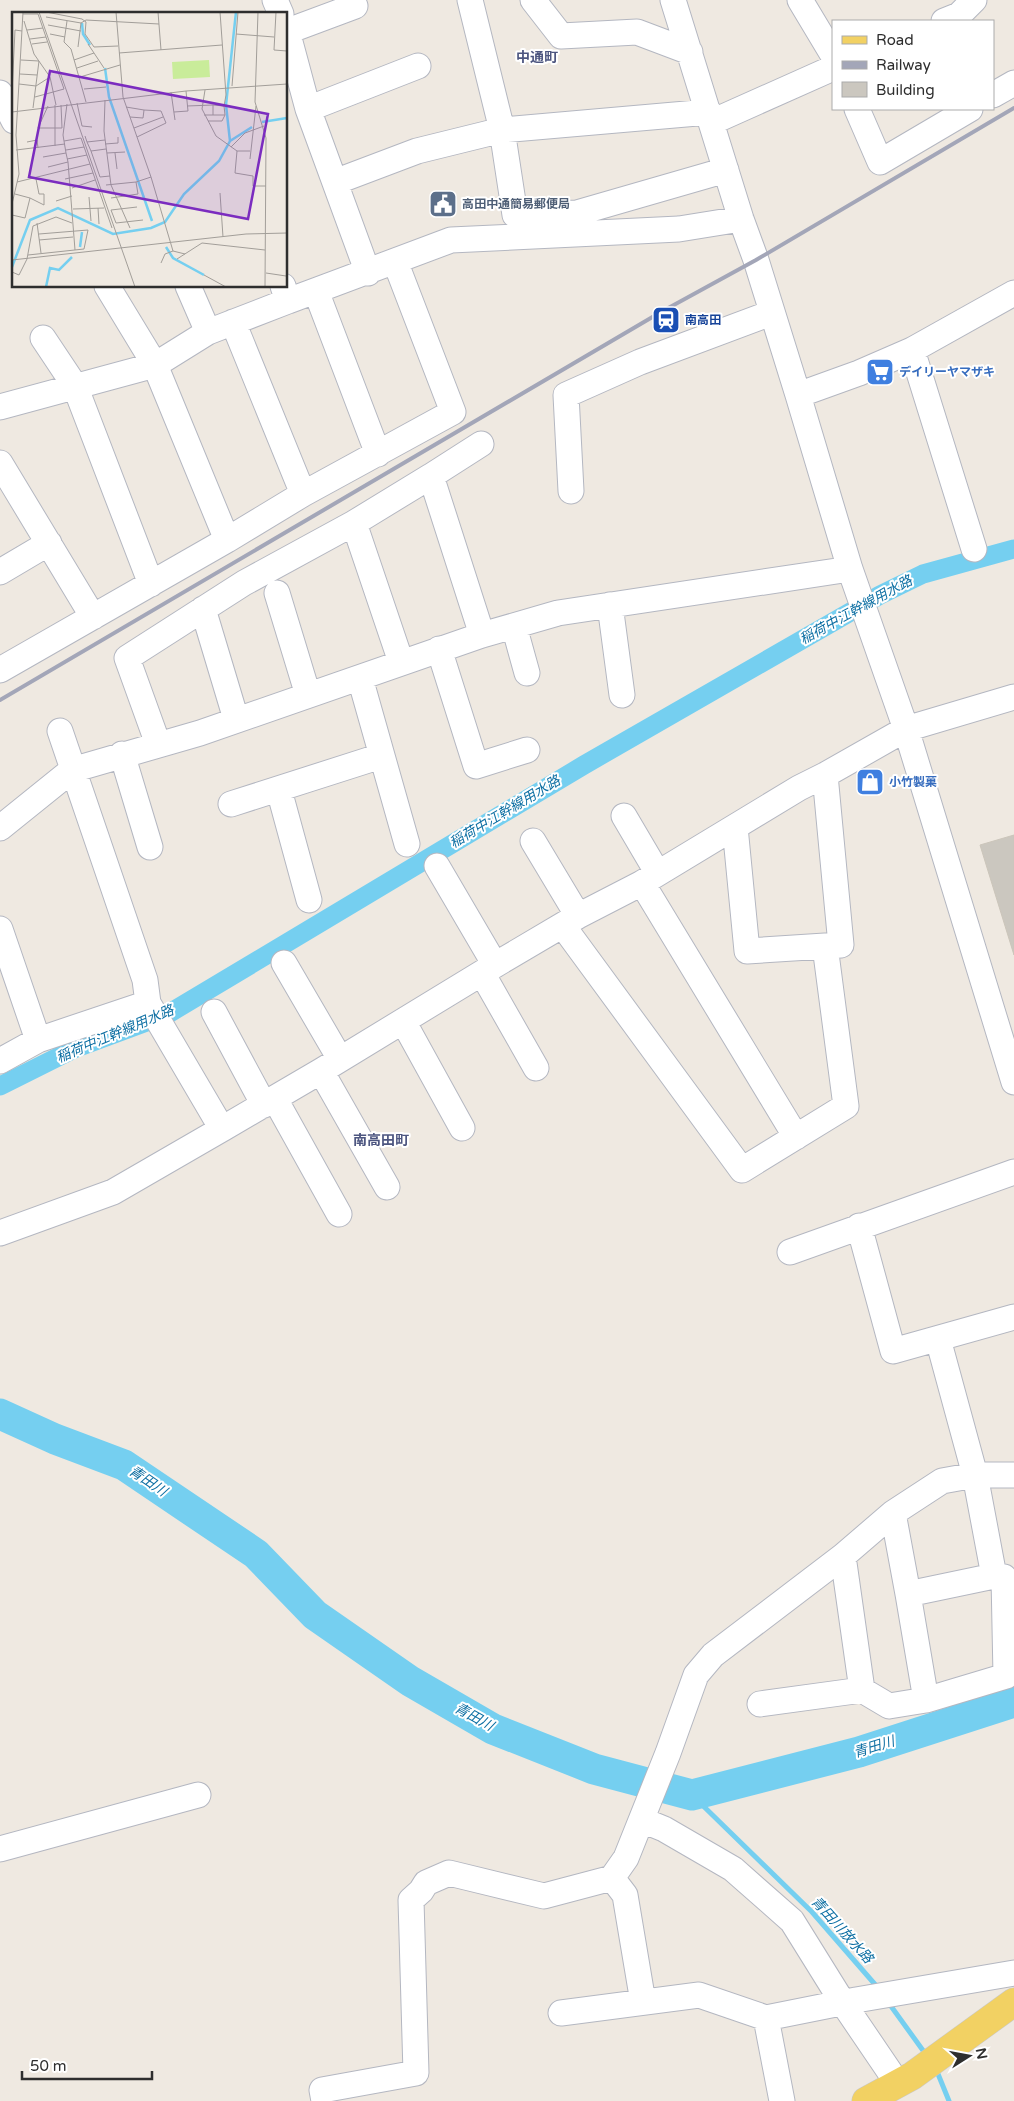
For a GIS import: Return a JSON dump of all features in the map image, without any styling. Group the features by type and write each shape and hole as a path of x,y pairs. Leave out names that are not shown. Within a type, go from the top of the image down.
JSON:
{"main road":[{"path":"866,2101 905,2080 1014,2002"}],"street":[{"path":"288,14 355,6 352,0"},
{"path":"470,0 502,130 514,215 577,212 726,170"},
{"path":"533,0 561,36 637,32 690,52"},
{"path":"673,0 798,395 850,569 906,729 1014,1082"},
{"path":"800,0 832,53"},
{"path":"288,44 308,109 368,273"},
{"path":"308,109 418,66"},
{"path":"335,182 417,151 502,130 711,117 832,68"},
{"path":"994,94 1014,82"},
{"path":"0,93 12,117"},
{"path":"857,110 880,162 968,110"},
{"path":"0,407 155,365 208,332 233,322 285,294 316,291 368,273 451,240 679,229 741,219"},
{"path":"0,670 227,540 303,494 453,412 395,261"},
{"path":"108,288 155,365 227,540"},
{"path":"189,288 208,332"},
{"path":"316,291 378,454"},
{"path":"798,395 859,373 912,350 1014,293"},
{"path":"571,491 566,395 640,362 772,313"},
{"path":"233,322 303,494"},
{"path":"43,338 75,386 151,584"},
{"path":"912,350 974,549"},
{"path":"158,744 127,658 244,583 354,523 481,444"},
{"path":"0,463 93,617"},
{"path":"431,476 482,635"},
{"path":"354,523 401,662"},
{"path":"0,572 49,544"},
{"path":"0,828 72,770 200,732 482,635 558,613 850,569"},
{"path":"277,593 308,695"},
{"path":"610,605 622,695"},
{"path":"202,610 236,719"},
{"path":"514,626 527,673"},
{"path":"439,649 476,766 527,750"},
{"path":"360,678 407,844"},
{"path":"0,1233 113,1192 270,1102 488,969 650,878 799,788 906,729 1014,697"},
{"path":"60,731 145,980 148,1003 222,1129"},
{"path":"122,754 150,847"},
{"path":"232,804 381,756"},
{"path":"735,826 747,951 841,945 825,775"},
{"path":"279,790 309,900"},
{"path":"624,816 650,878 796,1137"},
{"path":"533,841 571,921 742,1170 846,1106 825,946"},
{"path":"437,866 536,1068"},
{"path":"0,929 38,1040"},
{"path":"284,963 387,1187"},
{"path":"0,1061 38,1040 148,1003"},
{"path":"214,1012 339,1214"},
{"path":"403,1021 462,1128"},
{"path":"790,1252 1014,1172"},
{"path":"859,1226 893,1351 1014,1317"},
{"path":"938,1339 975,1475 994,1576"},
{"path":"324,2101 322,2090 416,2073 411,1900 421,1892 426,1883 449,1873 544,1896 612,1878 626,1858 668,1753 696,1674 713,1655 843,1556 893,1513 942,1481 975,1475 1014,1475"},
{"path":"893,1513 926,1700"},
{"path":"843,1556 862,1690"},
{"path":"760,1704 862,1690 889,1706 926,1700 1010,1676 1004,1577 994,1576 908,1594"},
{"path":"0,1849 198,1795"},
{"path":"643,1816 733,1869 792,1921 905,2080"},
{"path":"612,1878 625,1895 643,2002"},
{"path":"561,2013 699,1995 766,2018 1014,1973"},
{"path":"766,2018 782,2101"}],"building":[{"path":"1014,835 1014,955 980,845"}],"waterway":[{"name":"稲荷中江幹線用水路","path":"0,1086 76,1048 168,1014 584,765 880,595 923,574 1014,549"},
{"name":"青田川","path":"0,1414 55,1439 124,1465 256,1554 315,1615 410,1681 493,1729 594,1769 692,1795 859,1752 1014,1702"},
{"name":"青田川放水路","path":"692,1795 812,1912 879,1989"},
{"name":"青田川放水路","path":"888,2002 927,2056"},
{"name":"青田川放水路","path":"936,2069 949,2101"}],"railway":[{"path":"0,700 661,312 756,260 1014,108"}],"place":[{"name":"高田中通簡易郵便局","path":"443,204"},
{"name":"南高田","path":"666,320"},
{"name":"デイリーヤマザキ","path":"880,372"},
{"name":"小竹製菓","path":"870,782"}],"district":[{"name":"中通町","path":"537,57"},
{"name":"南高田町","path":"381,1140"}]}
